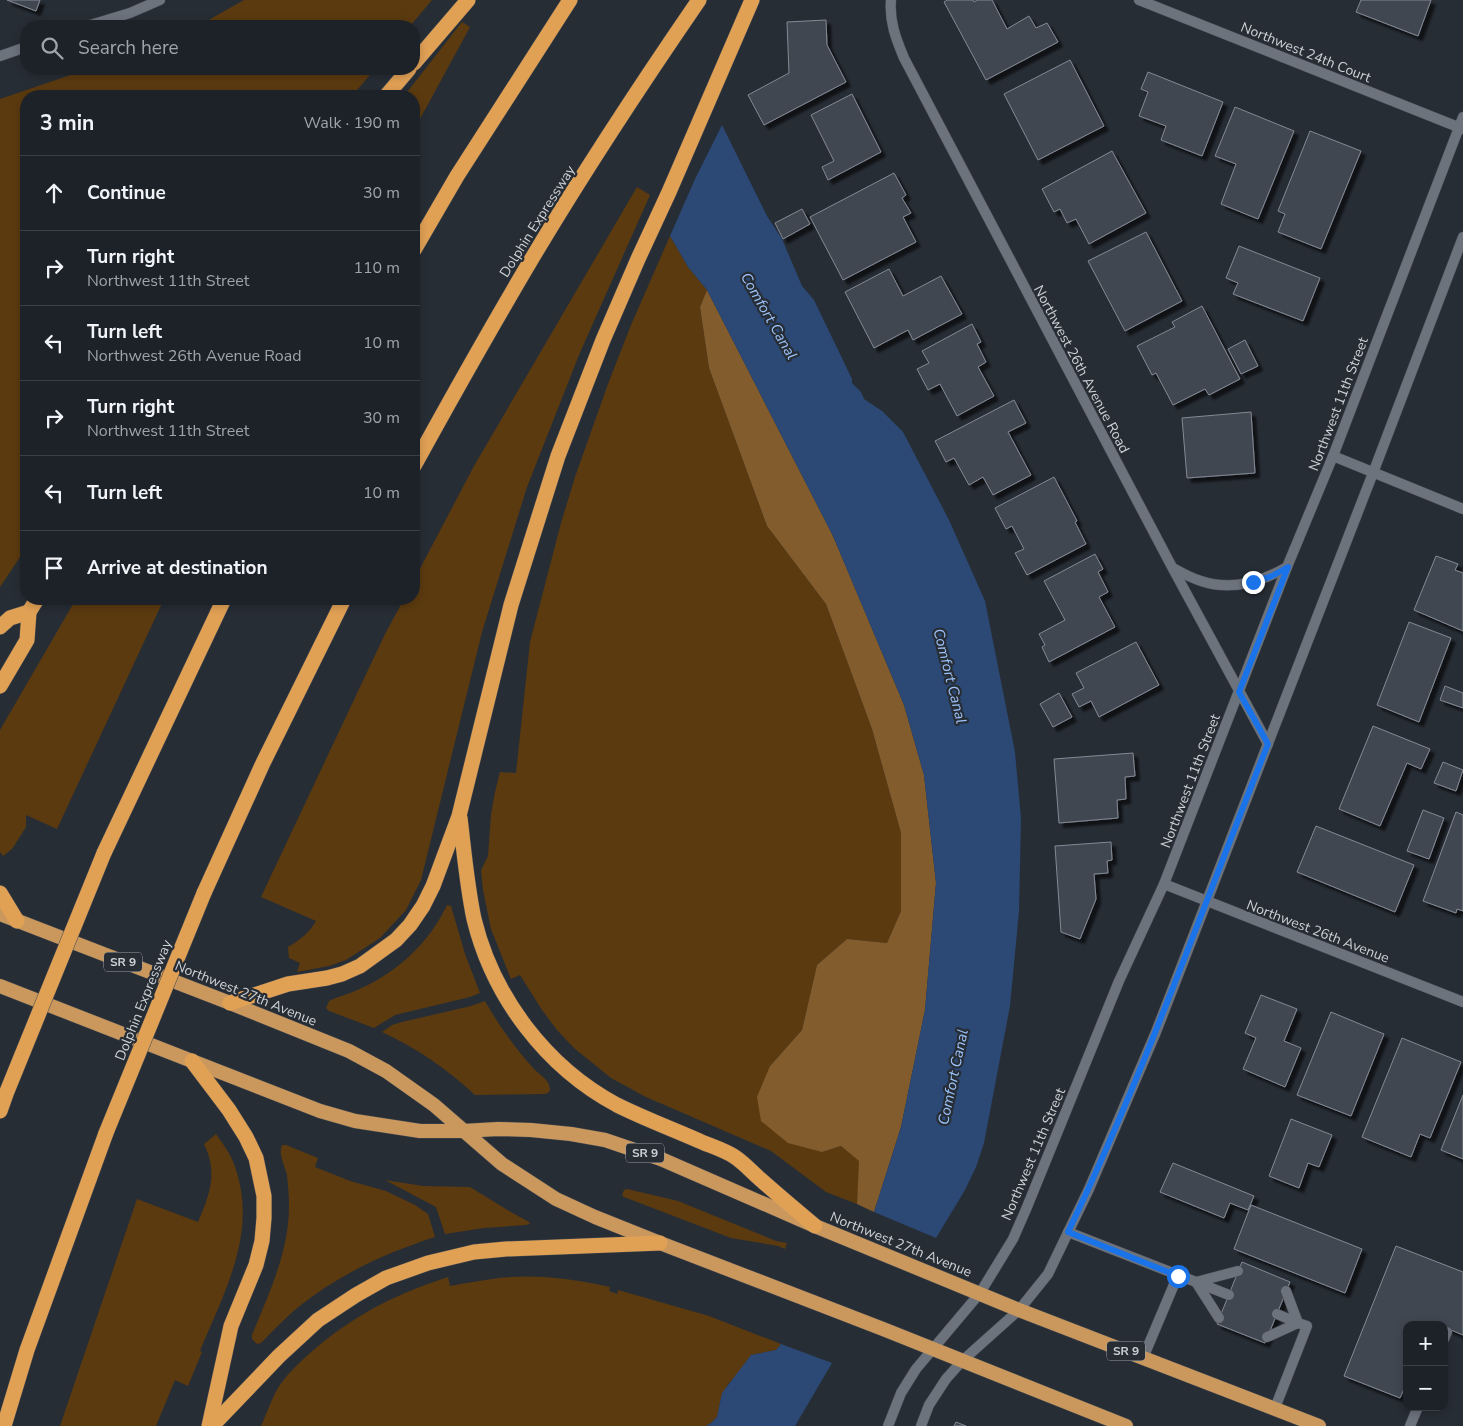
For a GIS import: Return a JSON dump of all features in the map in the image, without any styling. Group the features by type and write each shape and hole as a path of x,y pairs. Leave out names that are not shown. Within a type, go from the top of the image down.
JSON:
{"highway":[{"path":"420,56 468,0"},
{"path":"420,240 544,38 570,0"},
{"name":"Dolphin Expressway","path":"420,455 535,254 650,72 699,0"},
{"path":"230,1003 288,984 308,982 342,974 360,966 396,940 410,925 423,906 459,816 511,605 558,456 603,340 752,0"},
{"path":"391,90 404,75"},
{"path":"0,686 27,640 29,612 33,605"},
{"path":"0,1111 104,853 221,605"},
{"name":"Dolphin Expressway","path":"4,1426 27,1350 106,1133 204,893 263,763 341,605"},
{"path":"0,627 10,618 29,612"},
{"path":"459,816 474,920 490,967 511,1006 535,1038 565,1069 580,1082 599,1094 618,1105 734,1156 815,1226"},
{"path":"0,893 17,921"},
{"name":"Northwest 27th Avenue","path":"0,914 349,1051 386,1071 434,1105 502,1164 556,1199 595,1217 933,1348 1126,1426"},
{"name":"Northwest 27th Avenue","path":"0,986 320,1112 354,1121 420,1131 531,1130 605,1140 661,1159 815,1226 1019,1310 1319,1426"},
{"path":"192,1061 229,1110 246,1137 256,1158 264,1196 262,1240 256,1265 230,1326 210,1426"},
{"path":"210,1426 279,1356 318,1320 386,1278 428,1262 474,1252 660,1243"}],"street":[{"path":"107,20 130,13 160,0"},
{"name":"Northwest 26th Avenue Road","path":"891,0 890,15 894,35 904,58 1172,567 1268,744"},
{"name":"Northwest 24th Court","path":"1139,0 1461,128"},
{"path":"0,56 20,49"},
{"name":"Northwest 11th Street","path":"888,1426 901,1393 916,1369 980,1293 1013,1238 1027,1207 1119,981 1164,884 1461,128 1463,117"},
{"path":"921,1426 929,1405 946,1379 962,1361 1019,1310 1048,1274 1089,1189 1152,1041 1463,236"},
{"path":"1333,456 1463,509"},
{"path":"1172,567 1202,582 1230,586 1246,584 1272,576 1288,567"},
{"name":"Northwest 26th Avenue","path":"1164,884 1463,1002"},
{"path":"1068,1232 1229,1295"},
{"path":"1196,1282 1238,1272"},
{"path":"1144,1358 1178,1276"},
{"path":"1196,1282 1219,1318"},
{"path":"1286,1291 1298,1323"},
{"path":"1274,1408 1307,1326 1277,1314"},
{"path":"1267,1337 1298,1323"},
{"path":"1410,1426 1416,1411"}],"shaded area":[{"path":"244,0 432,0 415,20 209,20"},
{"path":"462,22 470,27 420,119 420,90 409,90"},
{"path":"70,75 370,75 357,90 26,90"},
{"path":"20,92 20,557 0,587 0,99"},
{"path":"637,187 650,195 579,355 527,487 482,632 421,880 406,910 380,938 346,960 329,966 297,972 300,963 289,958 288,947 304,936 316,921 261,897 385,634 401,605 420,605 420,569 474,466"},
{"path":"670,236 688,267 707,290 700,307 709,368 767,526 826,604 872,729 901,833 901,911 887,943 847,939 817,965 802,1030 770,1066 822,1152 841,1146 860,1161 857,1204 826,1192 771,1151 646,1097 611,1078 574,1048 542,1010 520,975 511,979 491,929 483,890 481,870 488,856 491,814 495,792 500,772 516,773 530,642 561,523 608,384 631,325"},
{"path":"707,290 833,536 904,705 924,775 936,883 925,1010 901,1127 874,1212 857,1204 859,1161 841,1146 822,1152 788,1143 761,1121 757,1097 770,1066 802,1030 817,965 847,939 887,943 901,911 901,833 872,729 826,604 767,526 709,368 700,307"},
{"path":"73,605 161,605 57,829 26,815 26,827 12,849 3,856 0,852 0,730"},
{"path":"447,905 451,906 465,954 480,993 395,1015 374,1028 329,1011 326,1008 329,1001 369,984 397,967 409,957 431,933"},
{"path":"485,1001 514,1045 547,1081 550,1086 548,1093 475,1095 431,1060 408,1045 382,1032 392,1025"},
{"path":"216,1134 234,1164 241,1189 243,1213 241,1237 228,1283 188,1386 175,1380 156,1426 60,1426 137,1199 198,1222 211,1183 211,1164 204,1144"},
{"path":"282,1145 318,1158 315,1167 350,1181 386,1191 415,1205 428,1214 435,1237 398,1250 345,1275 297,1308 261,1343 257,1344 252,1339 252,1335 277,1272 286,1240 289,1206 287,1175 281,1156"},
{"path":"385,1180 423,1186 470,1187 530,1224 445,1234 436,1207"},
{"path":"627,1189 678,1201 776,1241 787,1243 785,1249 778,1246 731,1238 624,1197 622,1195 624,1190"},
{"path":"448,1277 450,1286 513,1277 555,1278 596,1284 610,1287 609,1291 617,1294 618,1290 709,1316 781,1344 776,1350 751,1355 728,1384 720,1401 717,1417 706,1426 261,1426 273,1397 288,1374 341,1328 391,1299"}],"water":[{"name":"Comfort Canal","path":"722,125 767,216 782,239 802,286 814,300 852,379 852,383 861,392 864,399 882,411 903,432 949,520 985,601 1015,752 1021,818 1019,911 1010,1006 984,1143 976,1167 965,1190 936,1238 874,1212 901,1127 925,1010 936,883 924,775 904,705 833,536 707,290 688,267 670,236 695,179"},
{"path":"781,1344 832,1363 795,1426 706,1426 717,1417 722,1393 751,1355 776,1350"}],"building":[{"path":"7,0 40,0 36,11"},
{"path":"947,0 973,0 974,2 977,0 992,0 1007,29 1029,16 1036,28 1047,23 1058,42 986,80 944,2"},
{"path":"1361,0 1431,0 1418,36 1356,12"},
{"path":"826,20 827,45 846,82 764,125 748,95 789,73 787,22"},
{"path":"1070,60 1104,126 1038,160 1004,94"},
{"path":"1148,72 1223,102 1202,156 1161,140 1166,126 1139,116 1148,92 1141,89"},
{"path":"852,94 881,152 828,180 822,167 834,161 811,115"},
{"path":"1235,107 1294,131 1258,219 1221,204 1236,164 1215,156"},
{"path":"1310,131 1361,151 1321,249 1278,232 1285,214 1278,211"},
{"path":"1112,151 1146,213 1089,244 1076,219 1067,223 1060,209 1054,212 1042,189"},
{"path":"894,173 906,195 902,198 911,213 903,217 916,242 843,280 810,217"},
{"path":"802,209 810,224 783,239 775,223"},
{"path":"1146,232 1182,301 1125,331 1088,261"},
{"path":"1239,246 1320,278 1303,321 1233,294 1238,283 1226,278"},
{"path":"889,269 903,296 941,276 962,314 913,340 908,330 874,348 845,292"},
{"path":"1202,306 1240,379 1209,395 1205,389 1173,405 1156,373 1152,375 1137,346 1175,327 1172,322"},
{"path":"972,324 981,342 977,344 986,362 978,367 994,396 957,416 940,384 928,390 917,369 929,363 922,351"},
{"path":"1245,340 1258,366 1241,374 1228,349"},
{"path":"1014,400 1026,423 1008,432 1031,475 993,495 983,477 969,485 954,458 946,462 935,441"},
{"path":"1251,412 1255,473 1187,478 1182,418"},
{"path":"1054,477 1077,521 1075,522 1086,544 1027,575 1015,553 1024,549 1012,526 1006,529 995,508"},
{"path":"1095,554 1103,569 1098,572 1108,592 1099,597 1115,627 1049,662 1042,647 1045,645 1039,634 1065,620 1044,581"},
{"path":"1436,556 1458,564 1455,570 1463,573 1463,631 1414,610"},
{"path":"1409,622 1451,638 1419,722 1377,705"},
{"path":"1136,642 1159,685 1099,717 1091,701 1079,707 1072,694 1084,688 1076,673"},
{"path":"1445,686 1463,693 1463,708 1440,700"},
{"path":"1059,693 1072,717 1053,727 1040,704"},
{"path":"1373,726 1430,749 1421,769 1407,763 1380,826 1339,809"},
{"path":"1133,753 1135,776 1125,777 1126,799 1117,800 1118,818 1059,823 1054,759"},
{"path":"1443,762 1463,770 1456,791 1434,783"},
{"path":"1423,810 1444,818 1429,859 1407,851"},
{"path":"1456,812 1463,815 1463,911 1457,909 1456,913 1423,901"},
{"path":"1316,826 1414,865 1395,912 1297,872"},
{"path":"1111,842 1112,860 1107,861 1108,873 1094,874 1096,899 1080,939 1061,932 1055,846"},
{"path":"1261,995 1297,1009 1284,1041 1301,1048 1285,1087 1243,1069 1256,1038 1245,1033"},
{"path":"1331,1012 1384,1034 1351,1116 1297,1095"},
{"path":"1402,1038 1461,1062 1430,1138 1420,1134 1411,1157 1362,1137"},
{"path":"1463,1095 1463,1159 1441,1150"},
{"path":"1291,1119 1332,1135 1319,1167 1308,1163 1299,1188 1269,1176"},
{"path":"1173,1163 1254,1196 1248,1210 1230,1203 1224,1218 1160,1192"},
{"path":"1251,1205 1362,1249 1345,1293 1234,1249"},
{"path":"1396,1246 1463,1272 1463,1335 1448,1329 1448,1321 1403,1321 1403,1391 1400,1398 1344,1376"},
{"path":"1242,1262 1290,1282 1265,1343 1217,1324"},
{"path":"956,1422 966,1426 954,1426"}],"route":[{"path":"1178,1276 1068,1232 1089,1189 1156,1032 1268,744 1239,692 1288,567 1272,576 1253,582"}]}
